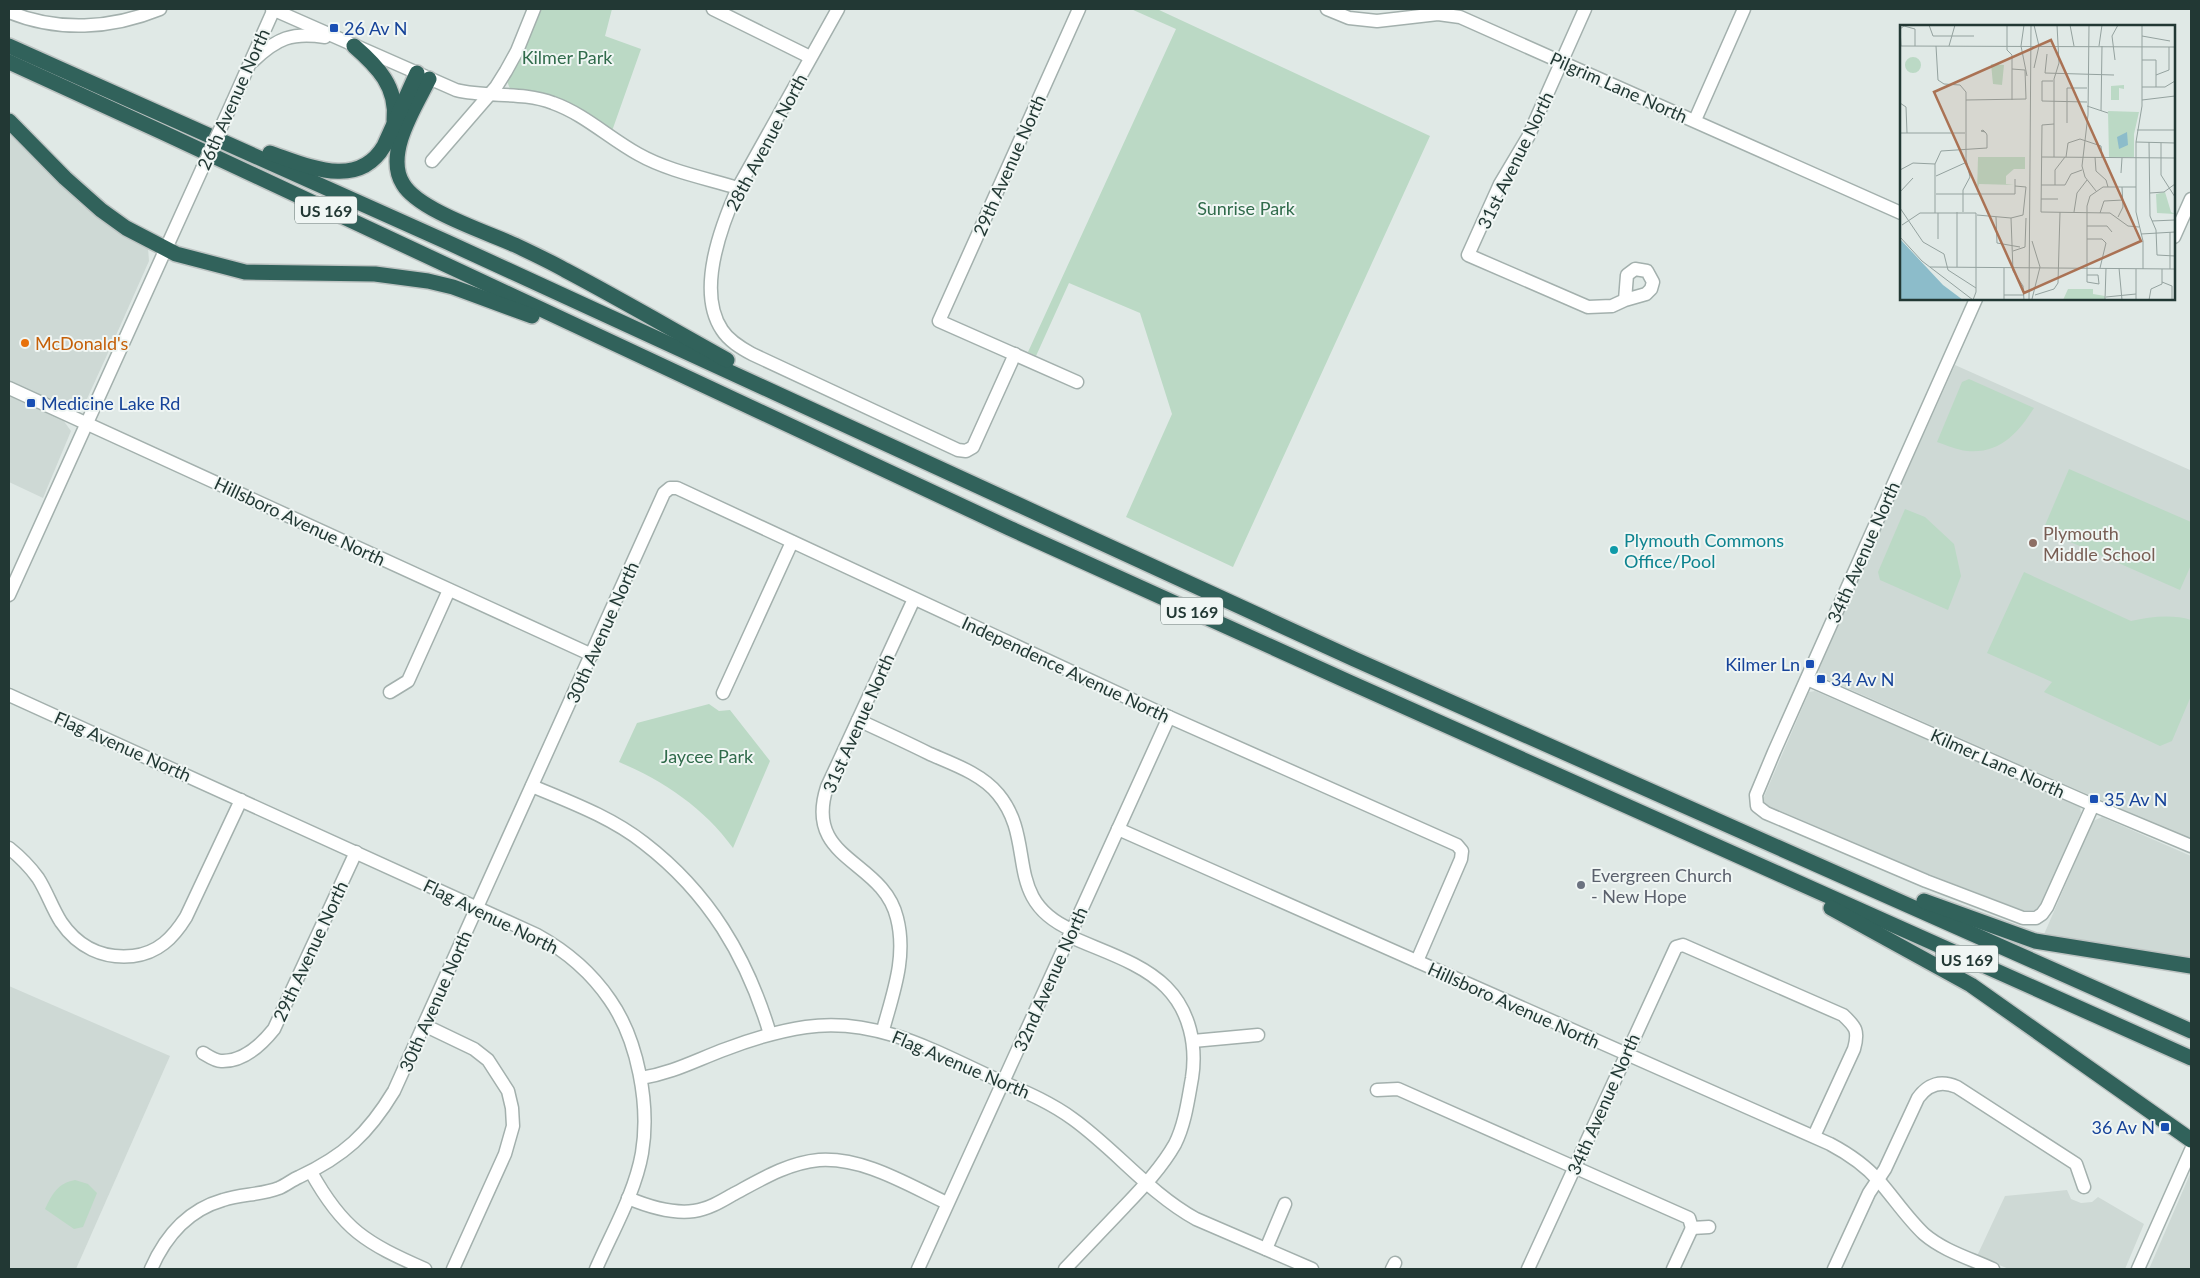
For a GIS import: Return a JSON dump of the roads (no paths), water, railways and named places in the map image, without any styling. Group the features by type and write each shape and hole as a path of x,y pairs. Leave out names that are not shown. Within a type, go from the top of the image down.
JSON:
{"highway":[{"name":"US 169","path":"9,46 767,389 1345,655 2191,1031"},
{"path":"354,46 382,73 388,83 395,113 392,130"},
{"name":"US 169","path":"9,62 164,132 644,358 1332,674 2191,1058"},
{"path":"177,121 320,170 334,172 352,170 370,162 380,152 423,76"},
{"path":"423,76 397,151 396,166 402,184 413,196 429,207 522,248 566,271 734,364 767,389"},
{"path":"9,121 65,178 101,210 126,228 164,249 207,264 245,272 375,274 428,281 454,287 488,299 644,358"},
{"path":"1743,858 1971,985 2191,1140"},
{"path":"1809,860 2035,942 2191,966"}],"street":[{"path":"9,12 46,23 64,26 118,22 160,9"},
{"path":"273,9 456,90 488,95 532,98 551,102 574,112 650,160 738,188"},
{"name":"26th Avenue North","path":"9,595 273,9"},
{"path":"432,161 506,71 518,51 534,9"},
{"path":"713,9 810,58"},
{"name":"28th Avenue North","path":"838,9 738,188 723,225 715,254 711,284 715,317 722,331 730,340 752,354 958,450 966,451 972,447 1015,354"},
{"name":"29th Avenue North","path":"1015,354 939,321 1079,9"},
{"name":"Pilgrim Lane North","path":"1327,9 1349,18 1377,21 1427,12 1460,17 1696,120 1900,214"},
{"name":"31st Avenue North","path":"1585,9 1528,137 1500,184 1468,255 1588,307 1612,306 1625,300"},
{"path":"1696,120 1744,9"},
{"path":"248,66 270,45 287,37 310,34 338,39"},
{"path":"2175,235 2191,200"},
{"name":"34th Avenue North","path":"1976,300 1756,795 1757,806 1766,813 1933,884 2023,918 2036,918 2047,907 2093,805"},
{"path":"1015,354 1077,382"},
{"name":"Hillsboro Avenue North","path":"9,388 592,655"},
{"name":"Independence Avenue North","path":"670,488 677,488 1169,717 1457,845 1462,850 1457,870 1416,961"},
{"name":"30th Avenue North","path":"151,1269 170,1235 185,1220 202,1209 222,1200 262,1193 281,1187 311,1172 344,1152 363,1136 380,1114 394,1092 664,493 670,488"},
{"path":"723,693 792,542"},
{"path":"390,692 408,681 449,590"},
{"name":"31st Avenue North","path":"883,1030 901,956 897,916 890,901 868,873 840,851 831,841 824,828 821,814 827,787 914,599"},
{"name":"Kilmer Lane North","path":"1807,679 2191,846"},
{"name":"Flag Avenue North","path":"9,694 477,907 558,946 578,962 611,1001 634,1051 641,1078 679,1069 770,1034 806,1027 830,1025 883,1030 1035,1096 1074,1120 1164,1199 1196,1219 1312,1269"},
{"name":"32nd Avenue North","path":"920,1268 947,1203 1169,717"},
{"path":"858,720 968,771 997,792 1007,805 1013,818 1031,895 1048,918 1071,933 1152,976 1166,987 1177,1000 1186,1016 1193,1041 1194,1057 1182,1126 1166,1159 1065,1269"},
{"path":"532,786 580,806 644,842 678,873 720,922 739,953 755,988 770,1034"},
{"path":"11,853 38,878 61,922 83,946 108,955 122,957 152,952 165,944 176,933 186,917 241,800"},
{"name":"Hillsboro Avenue North","path":"1118,829 1842,1150 1878,1179 1899,1206 1925,1234 1956,1254 1984,1268"},
{"name":"29th Avenue North","path":"202,1054 220,1061 233,1060 251,1051 264,1041 274,1029 356,852"},
{"name":"34th Avenue North","path":"1528,1269 1676,947 1683,944 1843,1015 1855,1027 1856,1039 1854,1049 1814,1136"},
{"path":"424,1024 474,1049 488,1060 508,1091 512,1108 513,1126 505,1154 453,1269"},
{"path":"1193,1041 1258,1034"},
{"path":"596,1269 628,1198 642,1153 644,1127 641,1078"},
{"path":"1834,1269 1869,1193 1878,1179 1918,1098 1924,1090 1940,1083 1949,1083 1957,1087 2076,1164 2084,1187"},
{"path":"1377,1090 1398,1089 1689,1218 1692,1228 1673,1269"},
{"path":"2138,1269 2191,1150"},
{"path":"628,1198 661,1209 694,1211 711,1206 783,1168 820,1160 858,1164 947,1203"},
{"path":"311,1172 336,1212 351,1227 381,1250 425,1269"},
{"path":"1266,1249 1285,1204"},
{"path":"1692,1228 1709,1228"}],"place":[{"name":"26 Av N","path":"334,28"},
{"name":"McDonald's","path":"25,343"},
{"name":"Medicine Lake Rd","path":"31,403"},
{"name":"Plymouth Middle School","path":"2033,543"},
{"name":"Plymouth Commons Office/Pool","path":"1614,550"},
{"name":"Kilmer Ln","path":"1810,664"},
{"name":"34 Av N","path":"1821,679"},
{"name":"35 Av N","path":"2094,799"},
{"name":"Evergreen Church - New Hope","path":"1581,885"},
{"name":"36 Av N","path":"2165,1127"}],"park label":[{"name":"Kilmer Park","path":"567,57"},
{"name":"Sunrise Park","path":"1246,208"},
{"name":"Jaycee Park","path":"707,756"}]}
